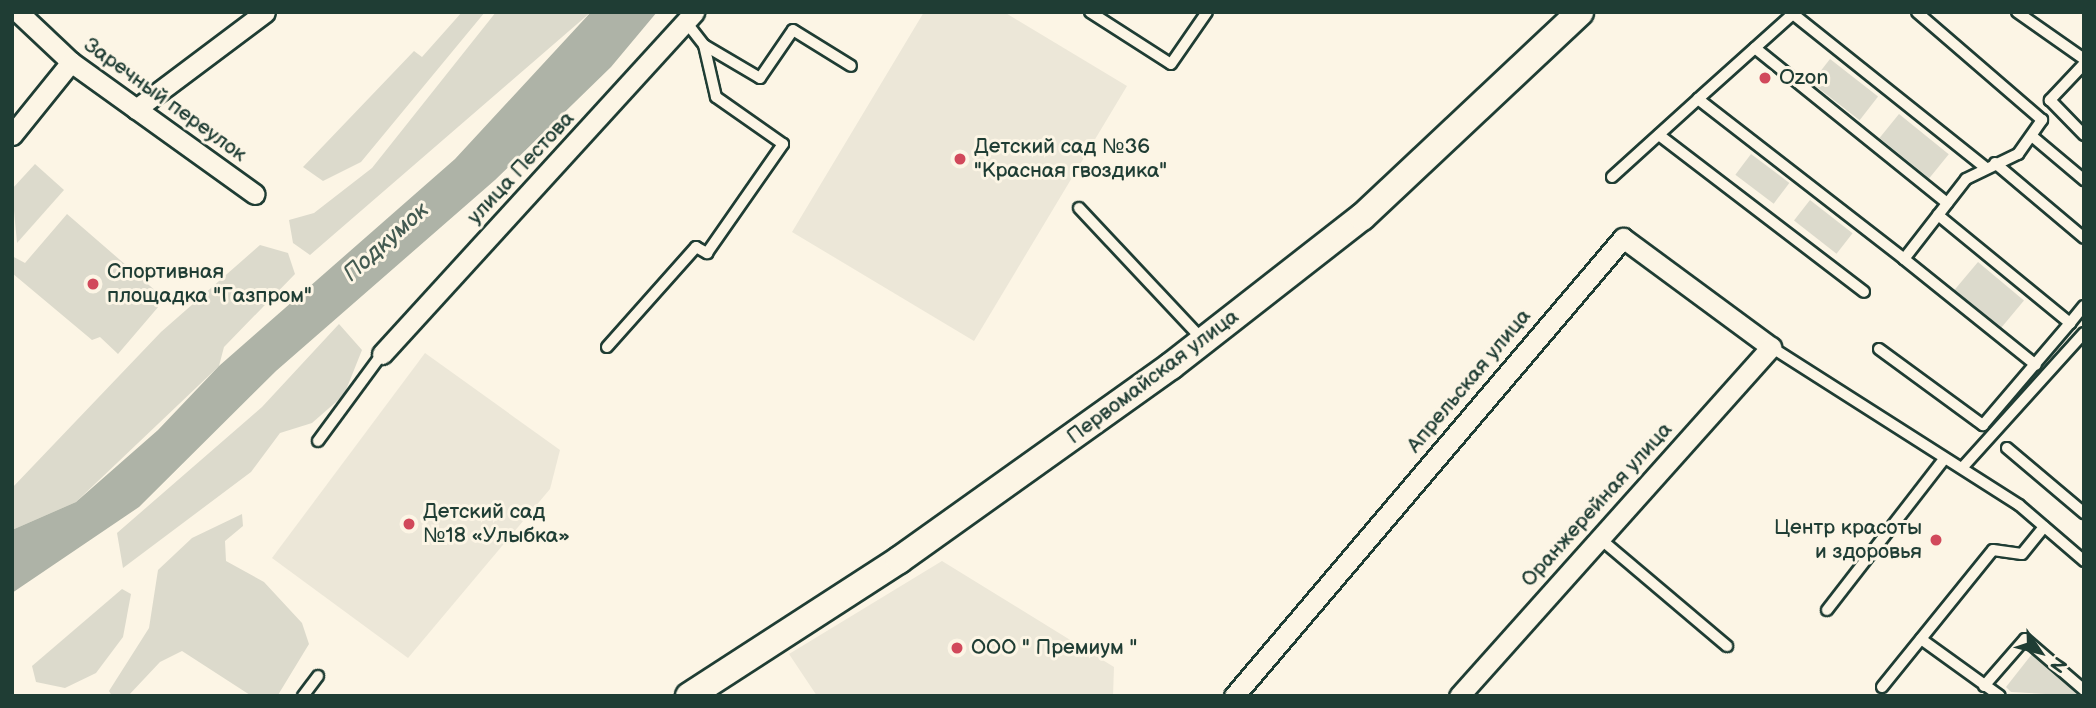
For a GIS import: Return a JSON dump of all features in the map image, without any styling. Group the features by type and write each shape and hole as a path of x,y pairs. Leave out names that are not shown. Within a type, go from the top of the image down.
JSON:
{"street":[{"name":"Заречный переулок","path":"18,12 42,20 71,62 256,194"},
{"path":"136,109 265,12"},
{"name":"Первомайская улица","path":"689,696 900,560 1203,340 1363,217 1580,12"},
{"name":"улица Пестова","path":"382,354 690,17"},
{"path":"12,135 71,62"},
{"name":"Апрельская улица","path":"1234,696 1615,243 1631,242 1771,347"},
{"name":"Оранжерейная улица","path":"1459,696 1597,537 1771,347"}],"lane":[{"path":"1090,12 1171,64 1208,12"},
{"path":"1904,259 1947,203 1990,165 2018,154 2033,137 2042,120 2038,113 1917,12"},
{"path":"2017,12 2084,61 2050,100 2084,135"},
{"path":"1612,177 1794,13 2084,238"},
{"path":"607,347 696,247 707,253 783,144 716,97 704,45 690,17"},
{"path":"704,45 760,78 793,30 851,66"},
{"path":"1755,48 1947,203"},
{"path":"1698,99 2036,365"},
{"path":"1659,135 1864,292"},
{"path":"2033,137 2084,180"},
{"path":"1079,208 1203,340"},
{"path":"1938,215 2070,323"},
{"path":"1879,349 1983,425 2084,306"},
{"path":"1962,468 2084,332"},
{"path":"1771,347 1962,468 2044,527 2084,561"},
{"path":"318,441 382,354"},
{"path":"2007,448 2084,513"},
{"path":"1827,610 1944,459"},
{"path":"1882,687 1993,550 2022,554 2044,527"},
{"path":"1597,537 1727,646"},
{"path":"1920,639 2000,696"},
{"path":"1984,686 2025,639 2084,690"},
{"path":"303,696 318,676"}],"shaded area":[{"path":"462,12 485,12 361,162 323,181 303,167 414,51 422,57"},
{"path":"496,12 591,12 310,255 293,243 289,220 314,213 372,168"},
{"name":"Детский сад №36 \"Красная гвоздика\"","path":"924,12 1004,12 1127,86 974,341 792,232"},
{"path":"1830,59 1878,97 1860,120 1812,83"},
{"path":"1899,114 1949,154 1929,178 1879,138"},
{"path":"1751,154 1789,183 1774,204 1735,175"},
{"path":"35,164 64,190 17,243 12,189"},
{"path":"1810,200 1853,233 1837,254 1794,220"},
{"name":"Спортивная площадка \"Газпром\"","path":"67,214 165,299 118,354 100,337 92,340 12,273 12,256 25,263"},
{"path":"260,245 288,253 295,274 224,347 219,366 76,502 12,530 12,488 161,332"},
{"path":"1978,262 2024,301 2000,329 1954,290"},
{"path":"339,324 362,350 344,395 312,423 280,433 251,472 123,568 117,533 262,407"},
{"name":"Детский сад №18 «Улыбка»","path":"425,353 560,450 550,489 408,658 272,558"},
{"path":"242,514 243,526 225,541 226,561 264,582 302,623 309,644 278,695 250,695 182,651 160,662 128,696 112,696 109,691 149,628 158,570 192,538"},
{"path":"942,561 1114,667 1113,696 817,696 789,654"},
{"path":"122,589 131,594 123,637 96,673 65,688 36,682 32,666"},
{"path":"2032,654 2082,696 2011,692 2006,687"}],"water":[{"name":"Подкумок","path":"591,12 657,12 611,67 495,180 276,371 139,507 12,593 12,530 76,502 158,430 219,366 455,159"}],"place":[{"name":"Ozon","path":"1765,78"},
{"name":"Детский сад №36 \"Красная гвоздика\"","path":"960,159"},
{"name":"Спортивная площадка \"Газпром\"","path":"93,284"},
{"name":"Детский сад №18 «Улыбка»","path":"409,524"},
{"name":"Центр красоты и здоровья","path":"1936,540"},
{"name":"ООО \" Премиум \"","path":"957,648"}]}
